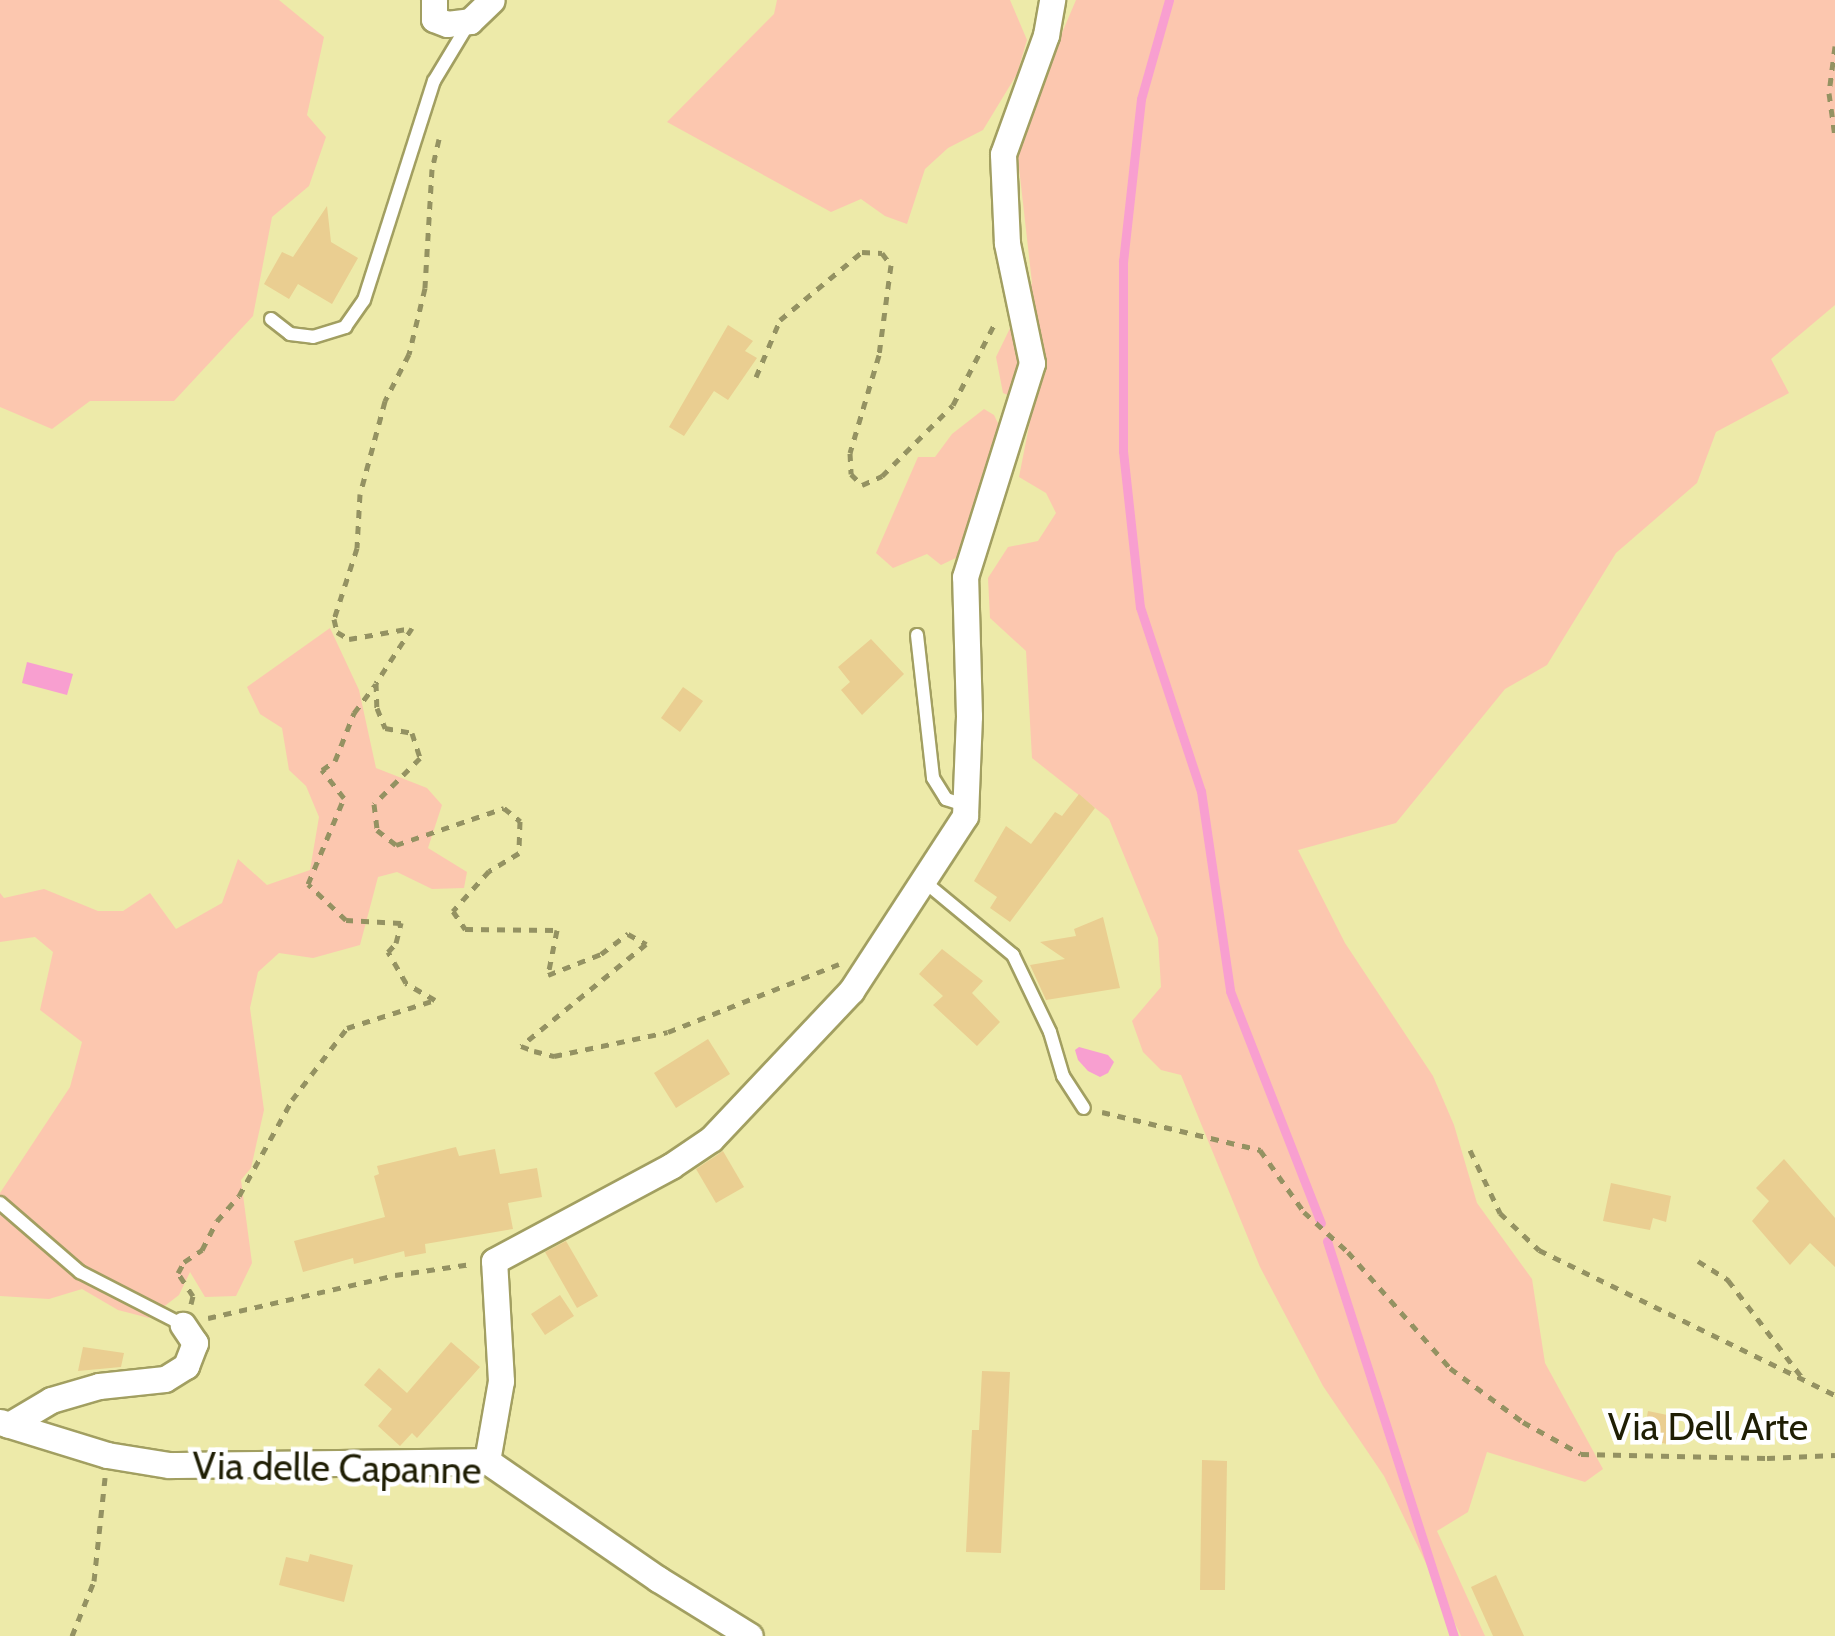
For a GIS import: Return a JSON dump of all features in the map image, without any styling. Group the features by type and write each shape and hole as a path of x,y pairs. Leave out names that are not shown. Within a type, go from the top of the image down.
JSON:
{"street":[{"path":"434,0 434,19 447,24 470,21 492,0"},
{"path":"487,1462 502,1381 494,1261 671,1166 711,1139 867,969 926,883 965,816 969,716 964,578 1032,363 1007,244 1003,154 1046,35 1052,0"},
{"path":"5,1424 51,1400 99,1386 166,1379 186,1366 194,1343 183,1325"},
{"name":"Via delle Capanne","path":"5,1424 106,1455 169,1466 487,1462 658,1580 750,1636"}],"lane":[{"path":"270,319 290,334 314,337 346,328 364,300 434,81 470,21"},
{"path":"918,635 933,778 946,799 966,804"},
{"path":"926,883 1013,955 1050,1032 1063,1076 1084,1108"},
{"path":"0,1203 80,1272 183,1325"}],"path":[{"path":"1835,46 1829,92 1835,136"},
{"path":"183,1325 194,1296 178,1273 184,1262 202,1250 217,1220 239,1196 292,1100 347,1028 435,1000 406,983 388,952 401,923 346,920 308,884 344,798 322,770 335,762 354,712 412,628 349,638 337,632 334,619 357,548 360,494 380,420 410,354 425,288 432,169 441,132"},
{"path":"756,377 780,320 862,252 882,254 891,265 880,355 850,453 850,474 862,485 882,476 953,405 1016,288"},
{"path":"376,684 377,708 385,728 412,733 420,758 374,804 377,830 396,845 504,808 520,821 519,853 489,872 454,910 465,930 557,930 548,974 601,954 628,934 646,944 522,1046 554,1056 668,1032 816,970 852,960 867,969"},
{"name":"Via Dell Arte","path":"1084,1108 1260,1150 1304,1212 1348,1252 1450,1368 1523,1422 1581,1454 1767,1458 1835,1455"},
{"path":"1470,1150 1500,1213 1539,1250 1835,1394"},
{"path":"183,1325 395,1274 494,1261"},
{"path":"1698,1261 1728,1280 1808,1384"},
{"path":"72,1636 94,1580 106,1455"}],"shaded area":[{"path":"0,0 279,0 324,37 307,115 326,137 309,186 272,217 253,316 174,401 90,401 52,429 0,407"},
{"path":"777,0 1010,0 1027,40 1017,74 983,130 948,148 925,169 907,224 885,216 861,199 831,212 667,122 774,14"},
{"path":"1076,0 1835,0 1835,305 1771,359 1789,393 1716,432 1697,483 1616,553 1547,665 1505,689 1396,823 1298,850 1345,943 1433,1076 1454,1125 1477,1203 1532,1279 1545,1363 1603,1469 1585,1482 1487,1452 1468,1512 1437,1531 1485,1636 1461,1636 1384,1476 1323,1386 1260,1267 1181,1075 1161,1070 1143,1052 1132,1021 1161,987 1158,938 1109,819 1032,758 1026,651 990,618 988,578 1008,547 1038,541 1056,513 1046,493 1019,477 1033,406 1003,393 996,357 1032,283 1016,141"},
{"path":"984,409 994,415 1010,448 960,556 941,565 927,554 893,568 876,553 918,457 935,457 952,434"},
{"path":"330,628 359,690 376,768 427,788 442,805 428,848 467,872 464,888 432,889 397,872 378,877 360,945 313,958 279,953 258,972 250,1008 264,1110 251,1168 241,1180 252,1263 236,1296 205,1297 190,1272 179,1295 149,1318 118,1310 82,1289 49,1299 0,1296 0,1193 70,1087 82,1042 40,1010 53,952 35,937 0,942 0,893 4,898 44,889 98,911 123,911 150,893 176,929 222,903 238,859 267,885 310,870 319,817 306,786 289,770 282,728 260,714 247,687"},
{"path":"27,662 73,674 67,695 22,683"},
{"path":"1079,1047 1108,1055 1114,1062 1108,1073 1100,1077 1088,1071 1078,1060 1075,1050"}],"building":[{"path":"327,206 331,242 358,258 332,304 298,284 289,299 264,284 282,252 293,257"},
{"path":"728,325 753,341 745,351 757,358 728,400 714,391 684,436 669,427"},
{"path":"871,639 904,674 862,715 841,690 850,682 838,667"},
{"path":"683,687 703,701 680,732 661,718"},
{"path":"1079,794 1095,808 1010,922 990,908 997,897 974,881 1006,826 1031,844 1055,812 1062,816"},
{"path":"1103,917 1120,988 1046,1000 1030,965 1065,959 1040,942 1076,936 1074,929"},
{"path":"942,949 983,981 972,993 1000,1022 977,1046 933,1005 943,996 919,974"},
{"path":"708,1039 730,1074 676,1108 654,1073"},
{"path":"456,1147 459,1156 495,1149 500,1174 537,1168 542,1197 508,1203 513,1229 425,1244 426,1253 405,1257 404,1251 354,1264 353,1258 303,1272 294,1241 385,1217 374,1176 379,1174 377,1166"},
{"path":"723,1151 744,1187 716,1203 696,1169"},
{"path":"1784,1159 1835,1218 1835,1267 1810,1243 1790,1265 1752,1221 1769,1201 1756,1188"},
{"path":"1611,1183 1671,1196 1666,1222 1653,1218 1650,1230 1603,1221"},
{"path":"566,1241 598,1296 577,1308 545,1252"},
{"path":"560,1295 574,1316 545,1335 531,1314"},
{"path":"451,1342 480,1367 417,1438 412,1433 400,1446 378,1426 392,1409 364,1385 379,1368 407,1393"},
{"path":"83,1347 124,1353 121,1367 78,1371"},
{"path":"982,1371 1010,1372 1001,1553 966,1552 972,1430 979,1430"},
{"path":"1648,1411 1677,1417 1672,1445 1643,1439"},
{"path":"1202,1460 1227,1461 1225,1590 1200,1590"},
{"path":"310,1554 353,1565 344,1602 279,1585 286,1557 308,1562"},
{"path":"1496,1575 1524,1636 1493,1636 1471,1587"}],"waterway":[{"path":"1169,0 1141,99 1123,261 1123,451 1140,607 1201,791 1230,991 1321,1223"},
{"path":"1327,1241 1454,1636"}]}
